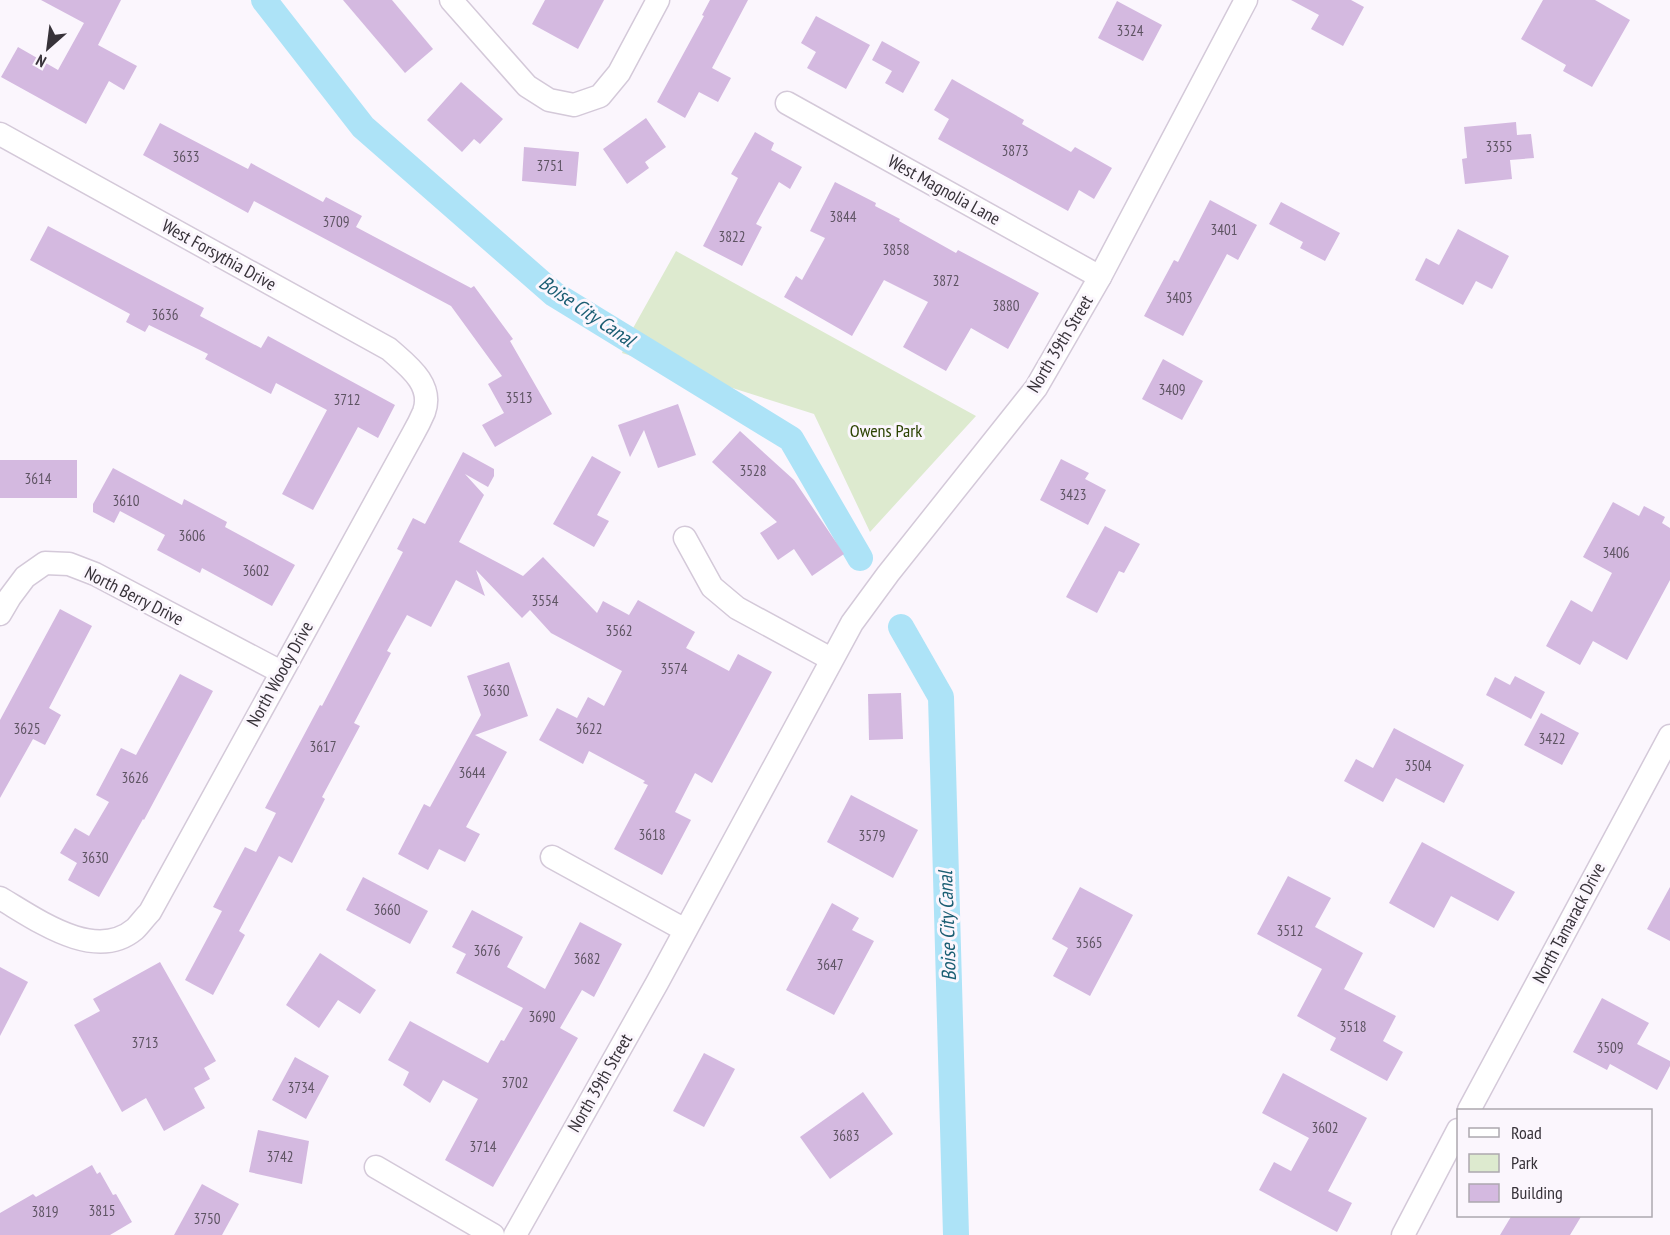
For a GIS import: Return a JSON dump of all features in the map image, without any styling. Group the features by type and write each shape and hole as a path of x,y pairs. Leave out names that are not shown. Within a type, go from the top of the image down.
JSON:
{"street":[{"path":"451,0 527,86 549,100 574,105 600,96 619,73 658,0"},
{"name":"North 39th Street","path":"514,1235 685,930 852,623 888,574 1036,388 1100,277 1246,0"},
{"name":"West Magnolia Lane","path":"788,103 1100,277"},
{"name":"West Forsythia Drive","path":"0,134 388,349 412,369 426,391"},
{"name":"North Woody Drive","path":"0,898 61,933 87,941 113,940 134,930 150,912 413,434 425,410 426,391"},
{"path":"685,538 712,587 720,594 737,608 831,659"},
{"name":"North Berry Drive","path":"0,614 25,577 45,563 69,564 94,574 281,672"},
{"name":"North Tamarack Drive","path":"1470,1109 1670,736"},
{"path":"552,857 685,930"},
{"path":"1402,1235 1457,1132"},
{"path":"376,1167 493,1235"}],"green space":[{"name":"Owens Park","path":"676,251 976,416 870,532 814,414 622,353 627,339"}],"building":[{"path":"41,0 121,0 98,45 137,66 124,90 109,81 86,124 1,77 18,47 58,70 84,23"},
{"path":"343,0 392,0 433,49 405,73"},
{"path":"545,0 604,0 578,49 532,24"},
{"path":"710,0 748,0 712,68 731,78 718,102 699,92 685,118 657,102 704,16 702,15"},
{"path":"1291,0 1351,0 1364,7 1343,46 1311,29 1319,15"},
{"path":"1543,0 1595,0 1630,20 1592,87 1563,71 1566,65 1521,39"},
{"path":"1117,1 1162,25 1143,61 1098,38"},
{"path":"816,16 870,45 846,89 807,68 816,52 801,43"},
{"path":"882,41 920,62 903,93 885,83 892,71 872,60"},
{"path":"952,79 1024,120 1022,124 1071,152 1075,147 1112,168 1094,199 1079,190 1068,211 938,139 949,119 934,110"},
{"path":"461,82 503,119 480,144 474,139 462,152 427,120"},
{"path":"646,118 666,147 645,162 649,168 627,184 603,149"},
{"path":"1516,122 1517,135 1531,134 1534,158 1510,160 1512,179 1465,184 1462,159 1467,158 1464,127"},
{"path":"160,123 248,169 251,163 323,202 326,197 362,216 356,227 471,288 474,286 513,339 510,341 552,414 495,447 482,425 504,413 488,384 502,376 451,306 254,201 248,213 143,155"},
{"path":"755,132 774,143 771,150 802,167 790,189 779,182 756,224 762,227 742,266 703,246 738,178 731,174"},
{"path":"524,147 579,152 576,186 522,181"},
{"path":"835,182 876,203 875,206 900,219 899,221 956,253 958,250 1039,293 1008,349 971,328 946,371 903,347 928,302 884,280 852,336 784,297 796,276 802,280 825,238 810,231"},
{"path":"1210,200 1257,225 1238,260 1227,254 1183,336 1144,316 1174,260 1178,262"},
{"path":"1281,202 1340,233 1325,261 1300,248 1303,242 1269,224"},
{"path":"48,226 204,308 200,316 261,348 268,336 395,405 378,438 358,427 313,510 282,494 327,410 276,383 271,394 205,359 208,354 149,325 145,332 126,322 130,314 30,260"},
{"path":"1458,229 1509,256 1492,289 1476,281 1463,305 1415,280 1426,258 1439,265"},
{"path":"1163,359 1203,381 1182,420 1142,399"},
{"path":"678,404 696,455 658,468 644,430 630,457 618,425"},
{"path":"740,431 794,480 844,554 812,576 794,549 778,560 760,533 777,522 712,462"},
{"path":"463,452 494,469 494,476 488,487 465,474 484,495 459,542 523,576 543,557 597,613 603,601 629,615 638,600 695,632 686,648 729,671 738,654 772,672 712,783 695,773 675,812 691,820 662,875 614,849 648,785 643,783 645,781 589,751 583,764 539,740 557,708 577,718 588,697 604,706 622,671 551,633 530,610 522,618 476,570 485,596 456,580 431,627 407,615 387,651 391,653 354,723 360,726 322,797 325,799 292,863 279,856 239,931 245,935 213,995 185,980 222,911 213,907 245,847 256,852 276,813 265,808 403,552 397,549 413,518 425,524"},
{"path":"592,456 621,472 597,515 609,521 594,547 553,524"},
{"path":"1061,459 1089,473 1085,479 1106,490 1088,525 1040,500"},
{"path":"0,460 77,460 77,498 0,498"},
{"path":"113,468 182,505 184,499 227,522 225,527 295,565 272,606 202,568 200,573 157,550 165,535 120,511 114,523 93,512 93,504"},
{"path":"1613,502 1639,516 1644,506 1665,517 1662,523 1670,528 1670,580 1627,660 1593,641 1580,665 1546,646 1571,600 1592,612 1612,573 1583,557"},
{"path":"1105,526 1140,544 1124,573 1119,571 1097,613 1066,597"},
{"path":"60,609 92,626 49,708 61,715 45,745 33,739 0,798 0,720"},
{"path":"509,662 528,716 475,735 507,752 466,827 480,834 465,862 439,849 428,870 398,854 424,804 430,807 481,715 467,676"},
{"path":"180,674 213,691 144,820 99,897 68,880 77,863 60,853 75,828 89,836 109,802 96,795 121,748 136,755"},
{"path":"1515,676 1545,692 1531,719 1486,695 1495,677 1510,685"},
{"path":"901,693 903,739 869,740 868,694"},
{"path":"1541,713 1579,733 1562,765 1524,745"},
{"path":"1394,728 1464,765 1444,803 1396,778 1383,802 1344,781 1356,759 1373,768"},
{"path":"851,795 918,830 893,878 827,842"},
{"path":"1422,842 1515,892 1498,921 1451,896 1434,928 1389,903"},
{"path":"1288,876 1331,898 1315,927 1363,953 1344,989 1396,1016 1383,1041 1403,1052 1387,1081 1330,1050 1336,1038 1297,1016 1322,969 1257,934"},
{"path":"363,877 428,911 410,944 346,910"},
{"path":"1080,887 1133,915 1090,996 1053,976 1068,948 1052,939"},
{"path":"1670,887 1670,941 1647,929"},
{"path":"832,903 859,918 852,930 874,941 834,1015 786,990"},
{"path":"472,910 523,937 507,967 545,989 580,922 622,944 594,997 582,990 560,1028 578,1038 493,1187 445,1160 478,1099 443,1080 430,1103 403,1085 409,1072 388,1060 410,1021 488,1063 523,1008 456,973 466,954 452,947"},
{"path":"320,953 376,990 360,1014 338,1000 319,1028 286,1005"},
{"path":"160,962 216,1061 204,1068 210,1079 194,1088 205,1108 164,1131 146,1098 122,1112 74,1025 100,1011 93,999"},
{"path":"0,967 28,982 0,1036"},
{"path":"1602,998 1649,1023 1637,1044 1670,1061 1670,1066 1657,1090 1610,1064 1607,1070 1573,1052"},
{"path":"704,1053 735,1069 704,1127 673,1111"},
{"path":"295,1057 329,1076 306,1119 272,1100"},
{"path":"1283,1073 1367,1118 1328,1191 1352,1203 1337,1232 1259,1190 1274,1162 1291,1171 1309,1138 1262,1113"},
{"path":"863,1092 893,1134 830,1179 800,1137"},
{"path":"258,1130 309,1141 302,1184 249,1172"},
{"path":"92,1165 97,1174 100,1172 113,1195 116,1194 132,1222 110,1235 0,1235 0,1213 33,1194 36,1197"},
{"path":"202,1184 239,1204 222,1235 174,1235"},
{"path":"1511,1217 1581,1217 1570,1235 1500,1235"}],"waterway":[{"name":"Boise City Canal","path":"264,0 363,127 554,294 791,439 860,558"},
{"name":"Boise City Canal","path":"901,627 941,697 956,1235"}]}
